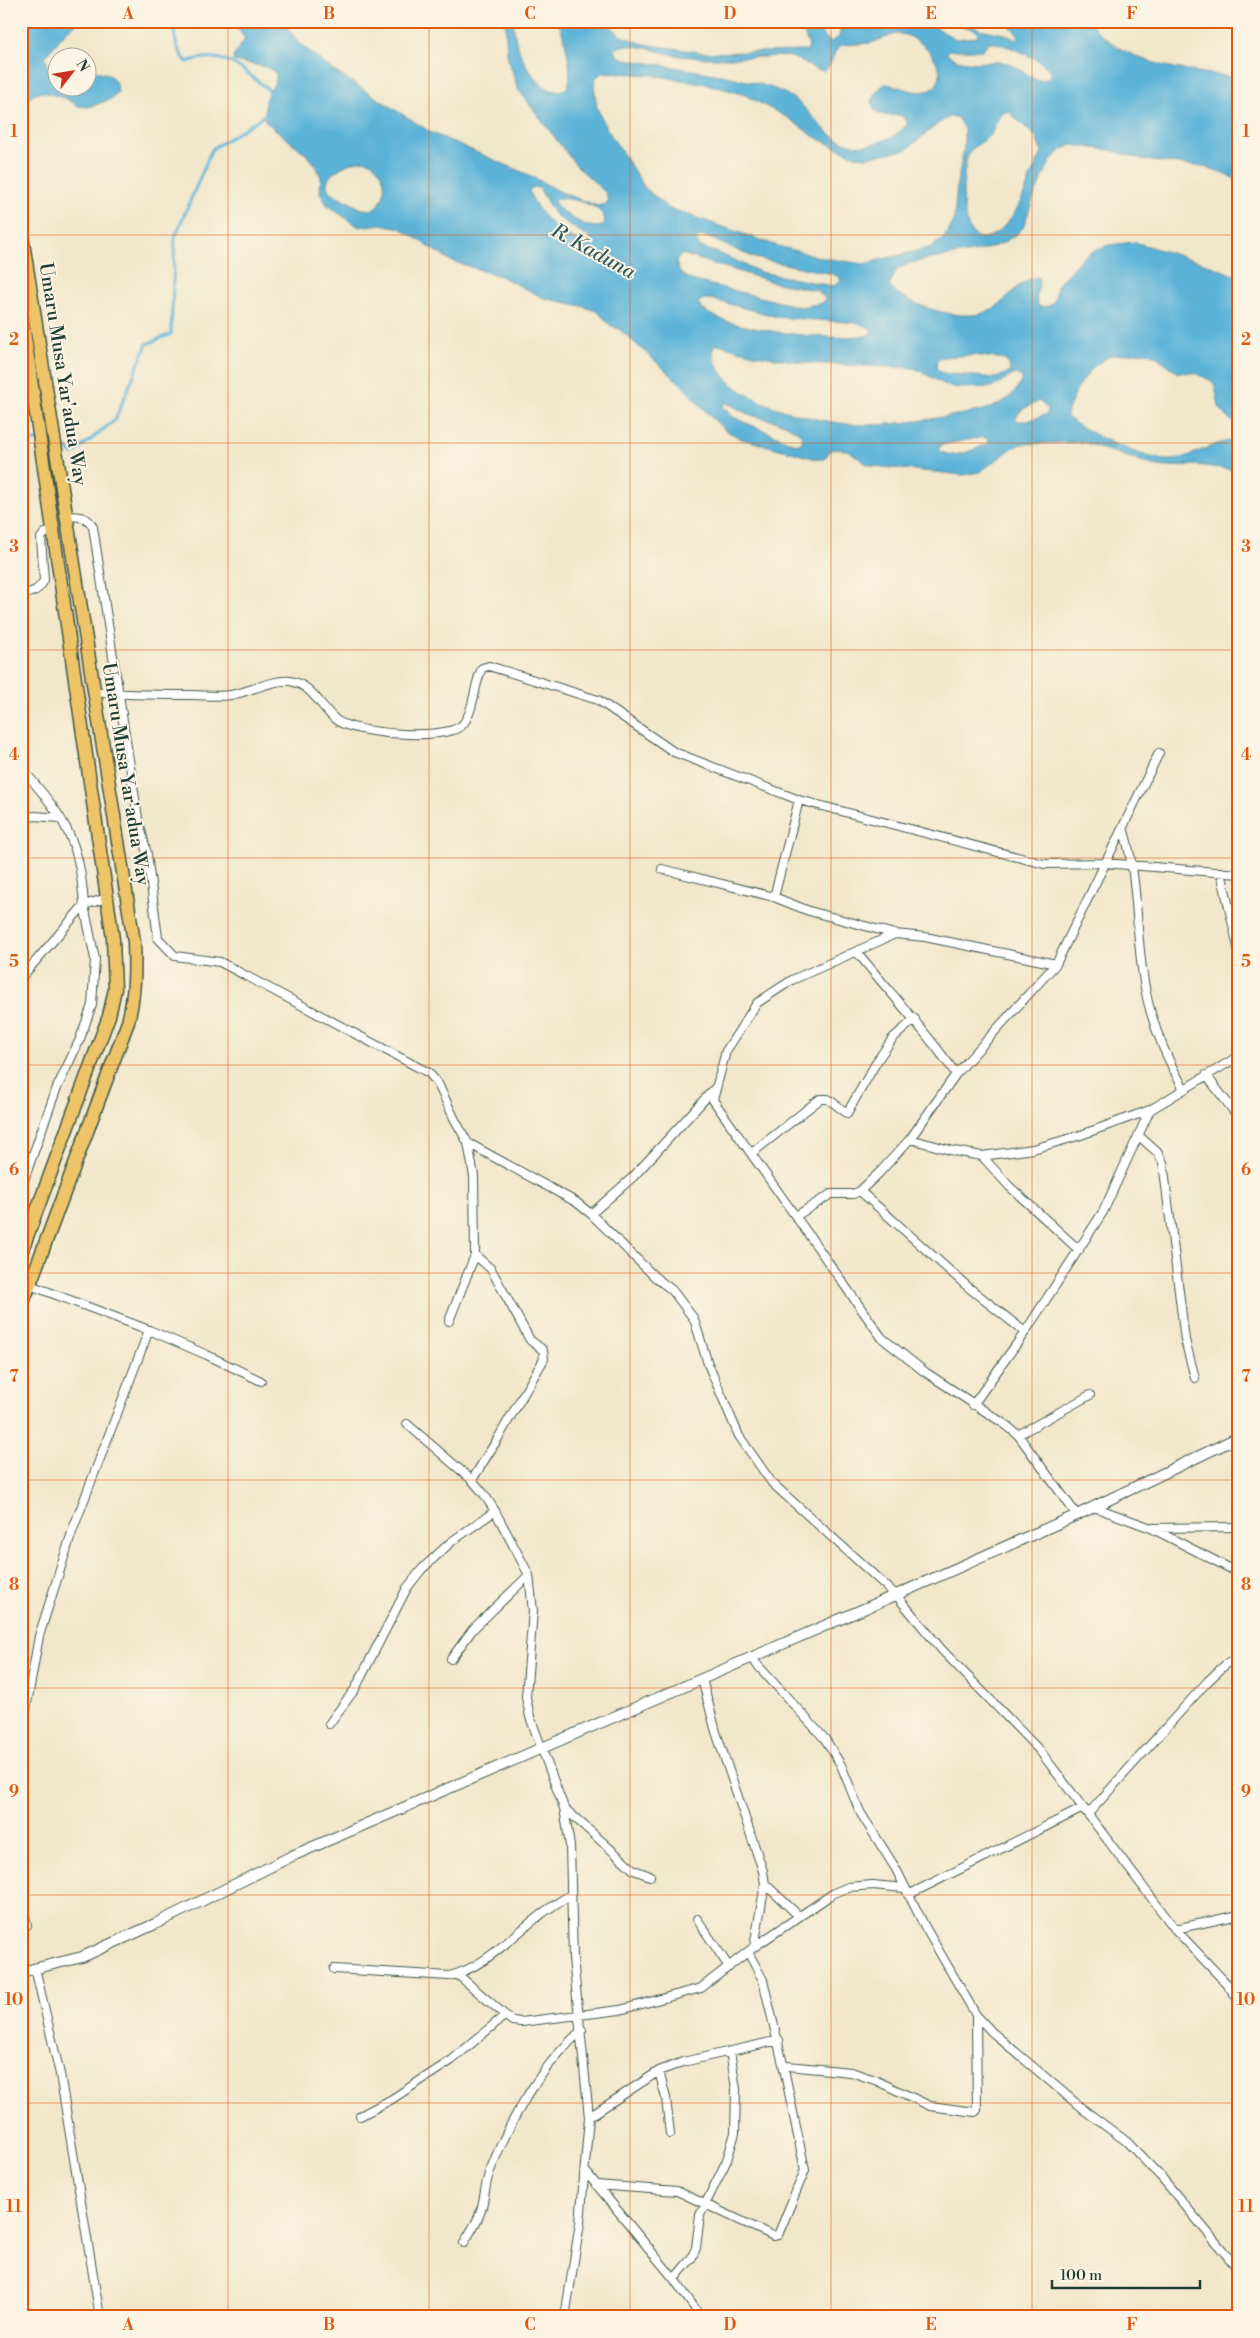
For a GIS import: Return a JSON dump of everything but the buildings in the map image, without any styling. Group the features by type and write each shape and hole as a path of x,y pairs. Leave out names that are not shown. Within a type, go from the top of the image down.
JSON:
{"main road":[{"name":"Umaru Musa Yar'adua Way","path":"21,230 134,942 136,972 134,998 116,1059 21,1308"},
{"name":"Umaru Musa Yar'adua Way","path":"21,311 55,530 115,966 115,989 109,1016 21,1253"}],"street":[{"path":"66,516 84,517 89,520 93,527 138,818 147,854 158,938 175,956 220,962 429,1073 438,1084 458,1127 468,1142 474,1176 476,1255 449,1321"},
{"path":"21,595 37,590 41,586 44,580 40,538 45,533 55,530"},
{"path":"95,692 230,695 287,680 300,683 336,720 348,727 369,731 439,735 452,732 463,725 468,714 478,675 482,668 489,666 598,700 674,752 799,800 1044,864 1132,864 1239,874"},
{"path":"796,1216 831,1194 852,1194 860,1191 910,1139 956,1074 1056,964 1159,753"},
{"path":"21,768 60,818 74,845 95,959 92,1005 80,1039 56,1090 21,1188"},
{"path":"774,897 799,800"},
{"path":"21,818 35,816 60,818"},
{"path":"1123,828 1132,864 1144,983 1153,1022 1169,1063 1184,1089"},
{"path":"662,869 774,897 810,911 895,934 925,937 1056,964"},
{"path":"1221,872 1239,952"},
{"path":"21,978 84,905 107,898"},
{"path":"895,934 792,980 756,1003 726,1051 713,1100 882,1338 906,1358 1018,1435 1077,1515"},
{"path":"857,952 901,1006 915,1019 956,1074"},
{"path":"752,1153 820,1099 828,1099 847,1112 893,1038 915,1019"},
{"path":"910,1139 954,1151 982,1156 1033,1149 1078,1136 1150,1110 1239,1056"},
{"path":"1206,1075 1239,1118"},
{"path":"591,1214 633,1177 715,1088"},
{"path":"973,1405 1025,1332 1104,1212 1150,1110"},
{"path":"1139,1136 1157,1152 1163,1162 1185,1340 1195,1378"},
{"path":"468,1142 570,1198 591,1214 655,1277 672,1290 694,1319 708,1364 739,1436 772,1483 896,1595 942,1650 1040,1751 1175,1929 1227,1984 1239,2000"},
{"path":"982,1156 1010,1186 1079,1250"},
{"path":"860,1191 968,1287 1025,1332"},
{"path":"472,1480 544,1358 543,1350 530,1340 491,1268 476,1255"},
{"path":"30,1285 149,1330 261,1381"},
{"path":"21,1737 39,1636 73,1529 149,1330"},
{"path":"1018,1435 1090,1395"},
{"path":"407,1424 472,1480 496,1511 529,1575 533,1611 526,1697 530,1717 543,1747 564,1808 570,1846 573,1958 582,2030 589,2117 586,2172 580,2223 565,2317"},
{"path":"21,1972 82,1957 292,1856 1077,1515 1239,1437"},
{"path":"1094,1506 1151,1528 1239,1572"},
{"path":"329,1724 355,1689 407,1588 422,1568 451,1542 496,1511"},
{"path":"1151,1528 1239,1527"},
{"path":"451,1659 474,1629 529,1575"},
{"path":"751,1658 825,1739 841,1765 860,1812 896,1869 906,1891 976,2015 992,2032 1084,2110 1126,2141 1162,2178 1239,2270"},
{"path":"457,1974 504,2016 512,2021 521,2022 620,2010 701,1988 751,1949 798,1916 848,1887 873,1885 906,1891 1085,1811 1208,1681 1225,1665 1239,1658"},
{"path":"596,2184 670,2189 688,2194 705,2205 773,2236 778,2235 805,2170 779,2040 763,1980 751,1949 765,1884 761,1863 716,1732 702,1679"},
{"path":"564,1808 634,1870 650,1876"},
{"path":"765,1884 798,1916"},
{"path":"334,1969 449,1976 457,1974 476,1966 541,1914 571,1894"},
{"path":"21,1900 27,1925"},
{"path":"1175,1929 1239,1915"},
{"path":"697,1919 729,1967"},
{"path":"35,1968 60,2074 100,2317"},
{"path":"783,2064 787,2066 851,2072 874,2080 930,2106 975,2112 977,2110 976,2015"},
{"path":"360,2116 392,2099 452,2060 504,2016"},
{"path":"464,2243 480,2215 489,2173 508,2130 548,2066 562,2048 582,2030"},
{"path":"589,2117 659,2071 684,2062 779,2040"},
{"path":"674,2279 691,2260 696,2248 700,2215 727,2160 735,2133 736,2089 730,2051"},
{"path":"659,2071 666,2098 670,2134"},
{"path":"586,2172 674,2279 701,2317"}],"water":[{"path":"21,21 79,21 65,33 52,48 48,48 48,53 45,57 48,66 48,93 35,93 21,105"},
{"name":"R. Kaduna","path":"227,21 282,21 299,43 331,69 432,133 529,175 561,192 597,206 606,204 608,201 606,193 575,164 518,89 507,55 505,21 514,21 517,43 528,69 546,88 557,91 567,88 570,73 566,45 558,21 606,21 621,36 644,44 705,53 807,51 809,46 801,27 795,21 816,21 822,35 831,42 839,37 842,22 844,21 923,21 956,39 977,37 978,33 975,30 959,26 953,21 971,21 979,29 1005,34 1016,40 1019,37 1007,21 1089,21 1103,36 1120,48 1138,57 1177,69 1239,78 1239,180 1204,167 1146,160 1109,150 1072,145 1063,149 1051,160 1034,196 1023,228 1017,234 1001,244 983,250 913,262 897,269 889,286 898,294 924,307 954,314 969,315 993,309 1019,286 1038,277 1037,303 1039,307 1050,306 1055,299 1058,284 1080,260 1096,249 1109,245 1134,242 1204,263 1236,276 1239,279 1239,426 1228,418 1219,407 1215,386 1212,381 1195,373 1177,372 1156,356 1146,352 1111,355 1094,366 1078,386 1066,415 1073,422 1116,445 1162,460 1189,456 1222,443 1239,440 1239,470 1195,465 1166,467 1152,465 1083,442 1021,444 1011,449 980,472 964,475 872,466 848,450 832,449 824,459 817,459 742,439 725,430 680,383 619,329 610,325 598,312 582,306 544,298 500,276 451,261 400,228 381,224 359,227 327,205 320,192 321,177 316,167 306,154 265,121 265,100 276,80 276,73 266,67 234,61 233,57 245,39 238,29","holes":["895,34 904,34 919,42 936,61 940,75 937,84 931,90 917,92 885,84 876,94 872,103 875,111 882,115 901,115 908,123 898,133 868,145 854,145 843,142 825,130 804,107 788,95 774,89 730,77 625,59 618,56 615,51 620,46 628,46 643,47 680,56 707,58 788,56 815,69 824,71 829,67 835,52 842,45 871,43","989,42 995,43 1022,52 1046,66 1050,71 1050,76 1040,80 1029,76 1008,63 960,61 946,53 950,50 982,50","604,72 651,75 707,84 745,95 790,119 813,136 855,156 867,157 906,150 939,123 949,117 957,117 964,129 964,148 957,183 954,220 942,240 929,248 863,264 823,258 778,246 668,208 645,188 607,129 597,108 594,86 596,77","1003,112 1009,112 1036,137 1042,153 1014,213 1000,230 986,238 976,236 969,227 965,214 963,197 965,166 968,155 990,135","363,160 371,162 377,167 384,182 382,198 378,205 371,210 362,209 330,192 327,186 328,180 331,175 343,167","533,187 539,188 555,215 591,239 592,244 572,237 562,231 553,225 539,209 529,191","558,198 587,203 599,211 605,223 600,227 594,227 581,223 563,211 554,202","700,236 707,237 755,258 833,274 840,278 841,281 834,286 760,272 721,254 700,247 696,241","682,254 776,283 816,290 825,298 823,303 800,307 691,280 679,271 676,261","710,299 778,317 858,323 871,328 871,333 867,336 838,337 799,335 736,324 705,311 698,302","714,345 722,345 757,355 806,363 914,368 948,386 960,388 992,387 1015,374 1021,376 1022,379 1009,398 1000,404 978,411 895,424 848,424 806,417 762,402 743,392 728,380 718,367 713,354","974,355 1003,359 1009,364 1010,372 996,378 942,373 936,368 937,361 942,357","1039,401 1048,409 1047,414 1028,421 1017,421 1016,418 1021,410","725,402 748,414 785,424 801,434 802,444 793,443 733,417 723,406","983,437 989,440 987,444 956,455 938,450 941,445"]},
{"path":"98,72 112,77 118,92 113,98 90,107 78,106 65,98 98,98"}],"waterway":[{"path":"175,21 174,33 176,43 187,62 212,58 222,59 241,68 269,90 269,93"},
{"path":"58,441 73,454 115,420 147,344 171,334 175,237 212,149 265,115 266,111"},
{"path":"21,446 37,440"}]}
